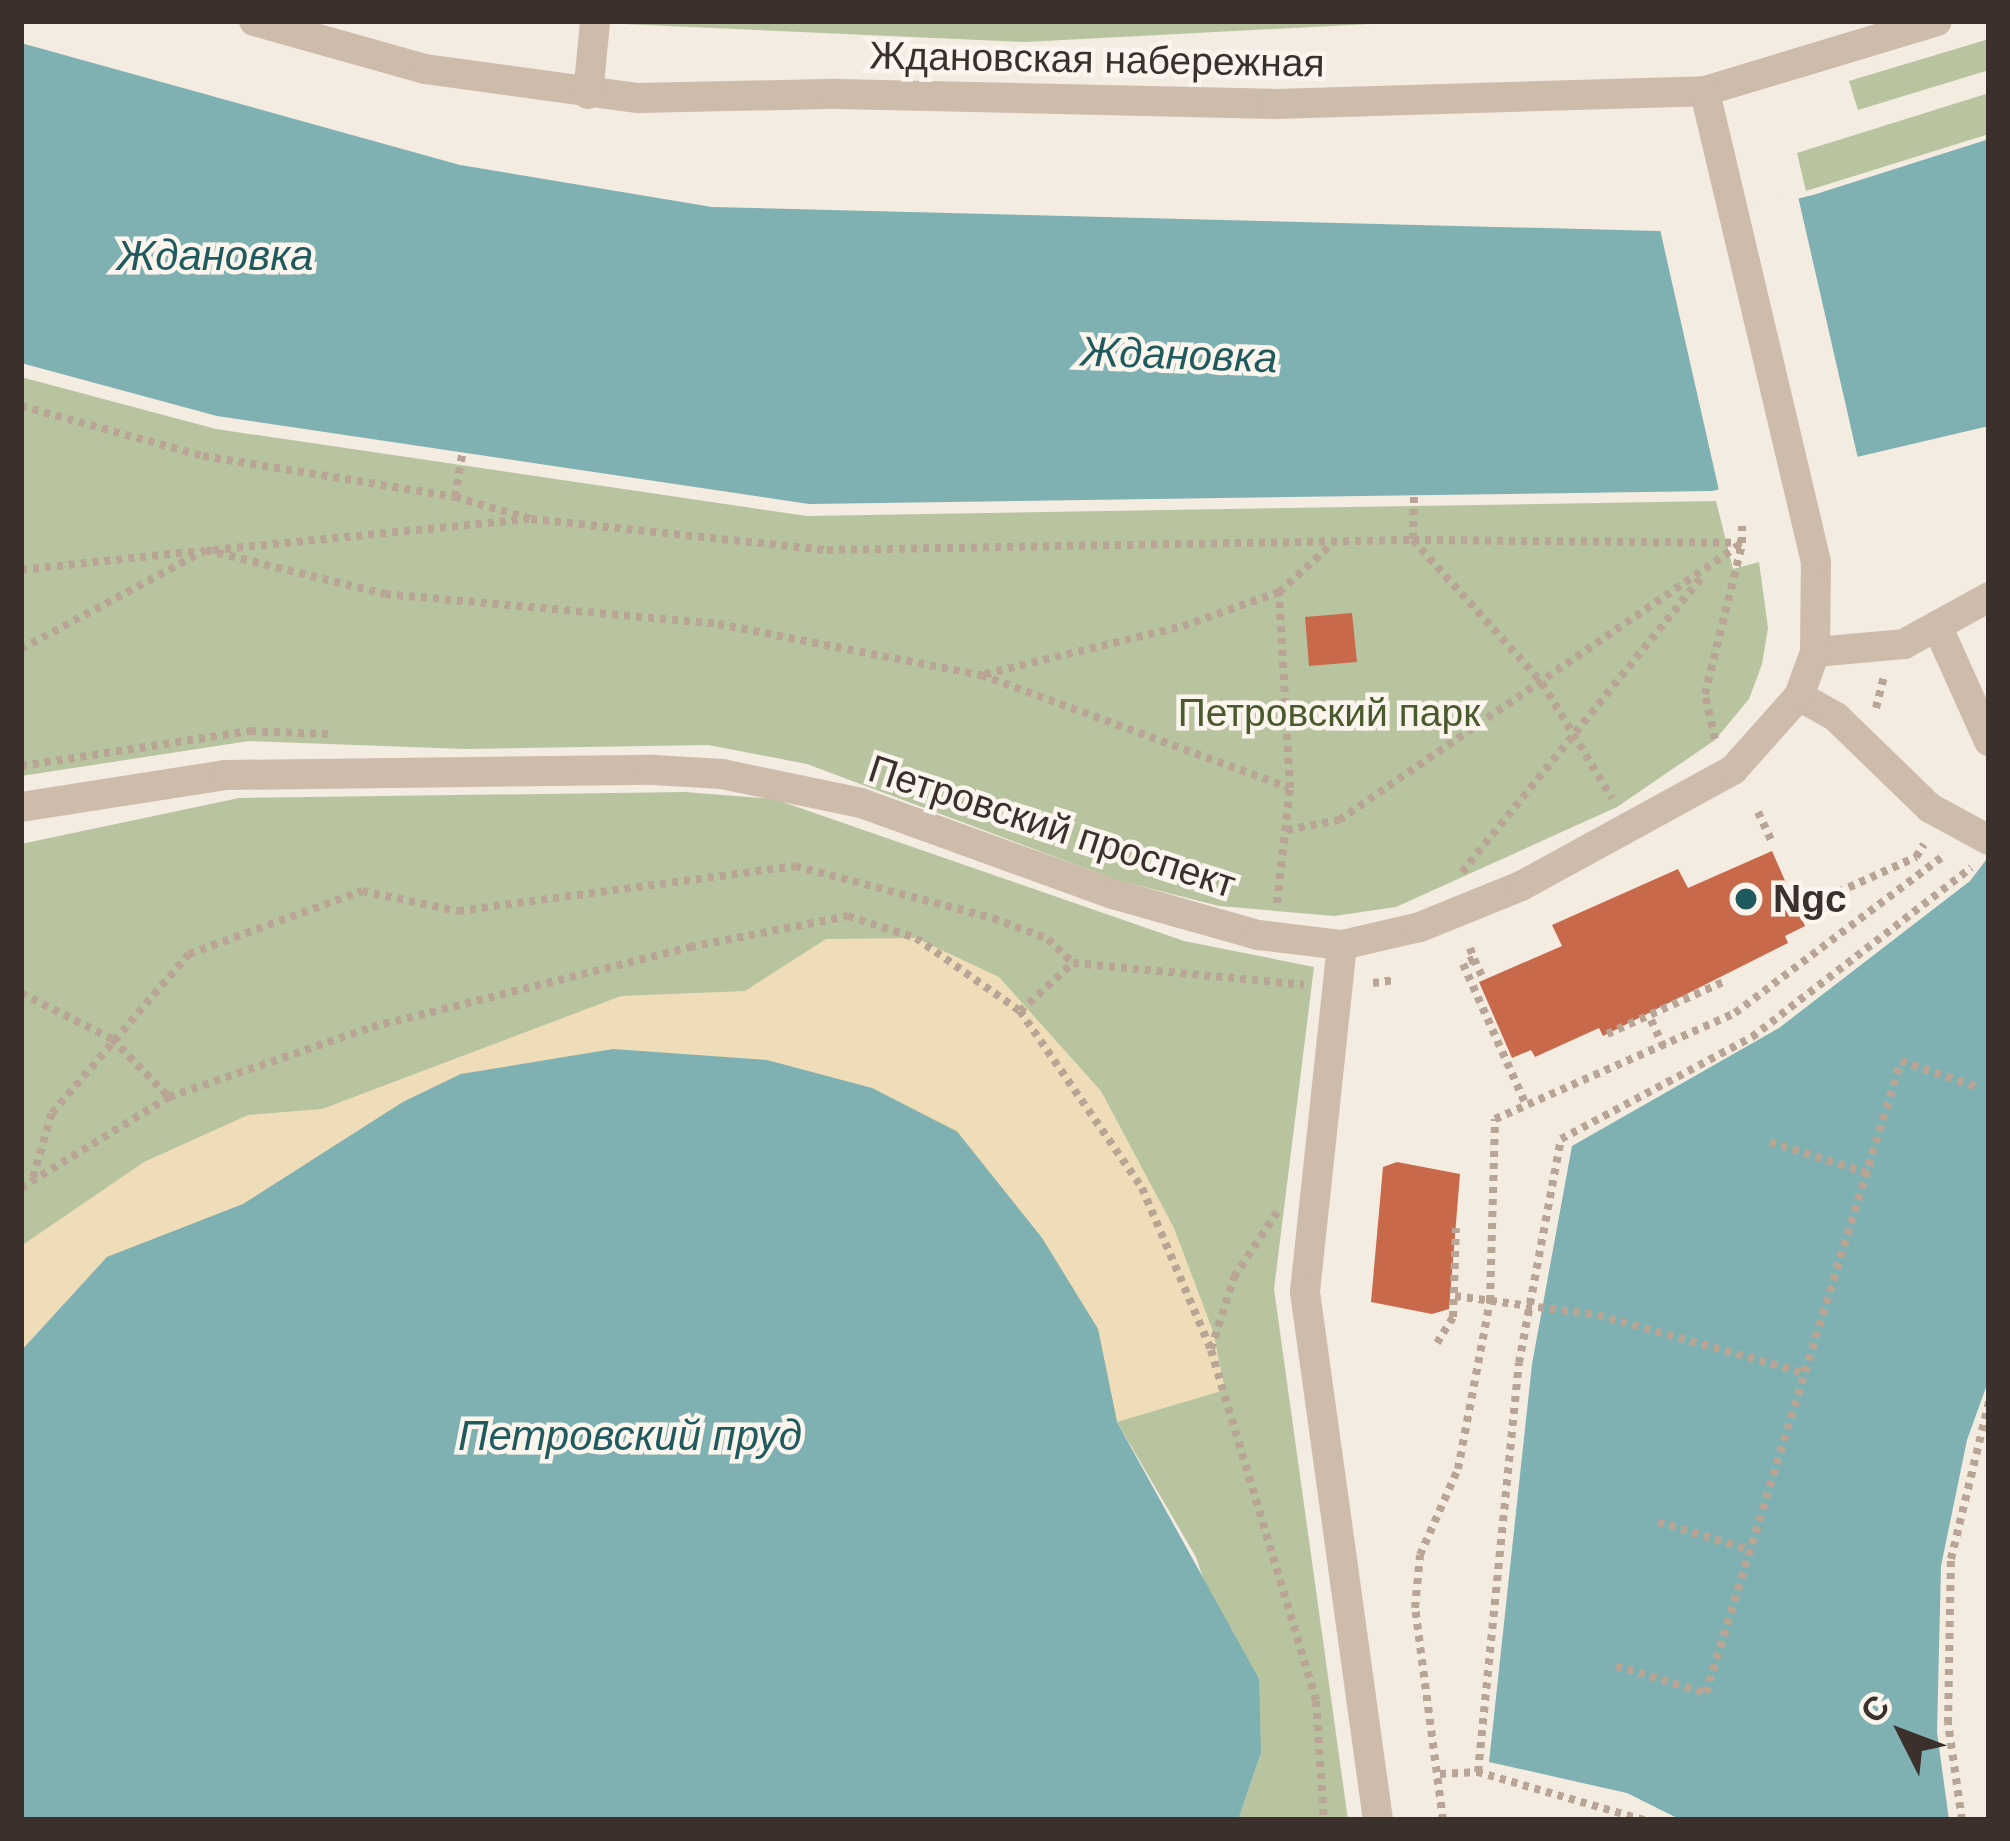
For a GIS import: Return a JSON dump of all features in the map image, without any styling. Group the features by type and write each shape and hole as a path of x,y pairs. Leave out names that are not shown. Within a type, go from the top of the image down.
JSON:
{"street":[{"name":"Ждановская набережная","path":"254,21 425,69 588,94 1275,104 1705,91 1937,21"},
{"path":"588,94 595,22"},
{"name":"Петровский проспект","path":"21,807 225,775 722,774 861,803 1190,917 1342,944 1420,927 1631,832 1733,770 1799,696 1815,652 1820,610 1804,509 1705,91"},
{"path":"1815,652 1885,648 1939,630 1989,597"},
{"path":"1939,630 1989,741"},
{"path":"1799,696 1860,740 1985,854"},
{"path":"1342,944 1304,1292 1378,1820"}],"path":[{"path":"21,406 203,456 454,497 531,519 827,550 1412,539 1742,543"},
{"path":"454,497 462,455"},
{"path":"1414,496 1412,539 1542,683 1617,808"},
{"path":"21,570 531,519"},
{"path":"1718,745 1705,694 1742,543 1742,526"},
{"path":"1287,830 1339,820 1742,543"},
{"path":"982,675 1183,626 1279,592 1332,544"},
{"path":"21,649 206,550 385,595 718,624 982,675 1290,788"},
{"path":"1458,880 1469,858 1578,738 1707,571"},
{"path":"1860,740 1884,685 1885,648"},
{"path":"1758,812 1773,844"},
{"path":"1805,907 1916,856 1928,838"},
{"path":"1443,1820 1419,1657 1420,1555 1458,1469 1490,1301 1495,1119 1736,1012 1948,853 1966,869"},
{"path":"1478,1772 1530,1307 1561,1138 1752,1037 1985,854"},
{"path":"33,1178 52,1113 190,954 362,891 458,911 795,866 993,917 1048,939 1072,963 1337,987 1395,980"},
{"path":"21,1189 170,1097 372,1027 690,946 848,916 916,938 1020,1011 1142,1188 1211,1350 1316,1701 1324,1820"},
{"path":"1470,948 1484,980"},
{"path":"1474,958 1463,964 1527,1105"},
{"path":"1020,1011 1072,963"},
{"path":"1607,1034 1652,1020 1724,982"},
{"path":"21,993 112,1039 170,1097"},
{"path":"1652,1020 1663,1046"},
{"path":"1616,1666 1706,1694 1901,1061 1980,1088"},
{"path":"1770,1142 1867,1173"},
{"path":"1211,1350 1234,1277 1290,1194 1316,1188"},
{"path":"1437,1343 1454,1296 1456,1228"},
{"path":"1454,1296 1598,1315 1804,1373"},
{"path":"1962,1820 1948,1723 1952,1559 1989,1402"},
{"path":"1658,1522 1750,1550"},
{"path":"1439,1774 1478,1772 1644,1820"}],"green space":[{"path":"556,21 1427,21 1025,42"},
{"path":"1989,39 1989,70 1858,110 1849,81"},
{"path":"1989,93 1989,134 1806,191 1797,153"},
{"name":"Петровский парк","path":"21,377 216,429 807,516 1716,501 1733,569 1759,562 1768,628 1749,699 1715,740 1617,807 1396,907 1334,916 1219,906 1117,880 807,764 708,745 465,749 249,741 21,776"},
{"path":"685,792 774,799 1184,941 1314,967 1274,1289 1348,1820 1238,1820 1261,1753 1196,1557 1117,1422 107,1257 21,1351 21,844 239,798"}],"sand":[{"path":"916,938 999,977 1101,1091 1174,1228 1213,1331 1225,1390 1117,1422 1098,1329 1042,1238 957,1131 872,1088 461,1074 403,1102 244,1204 107,1257 21,1351 21,1246 144,1162 248,1115 322,1109 621,996 745,991 826,939"}],"water":[{"name":"Ждановка","path":"21,43 460,165 712,207 1659,231 1813,195 1989,139 1989,426 1712,491 809,504 217,416 21,363"},
{"path":"1989,856 1989,1379 1967,1440 1941,1566 1937,1732 1949,1820 1681,1820 1627,1793 1489,1762 1532,1364 1572,1146 1779,1028 1970,881"},
{"name":"Петровский пруд","path":"613,1049 767,1060 872,1088 957,1132 1042,1238 1098,1329 1117,1422 1259,1679 1261,1753 1238,1820 21,1820 21,1351 107,1257 243,1204 403,1102 461,1074"}],"pier":[{"path":"1797,192 1859,463 1720,495 1659,225"}],"building":[{"path":"1352,613 1357,662 1309,666 1305,617"},
{"path":"1772,851 1805,926 1785,936 1788,943 1603,1036 1599,1028 1535,1057 1531,1050 1512,1058 1479,982 1562,946 1552,925 1678,869 1688,888"},
{"path":"1397,1162 1460,1174 1449,1309 1432,1314 1371,1302 1383,1167"}],"place":[{"name":"Ngc","path":"1746,899"}]}
